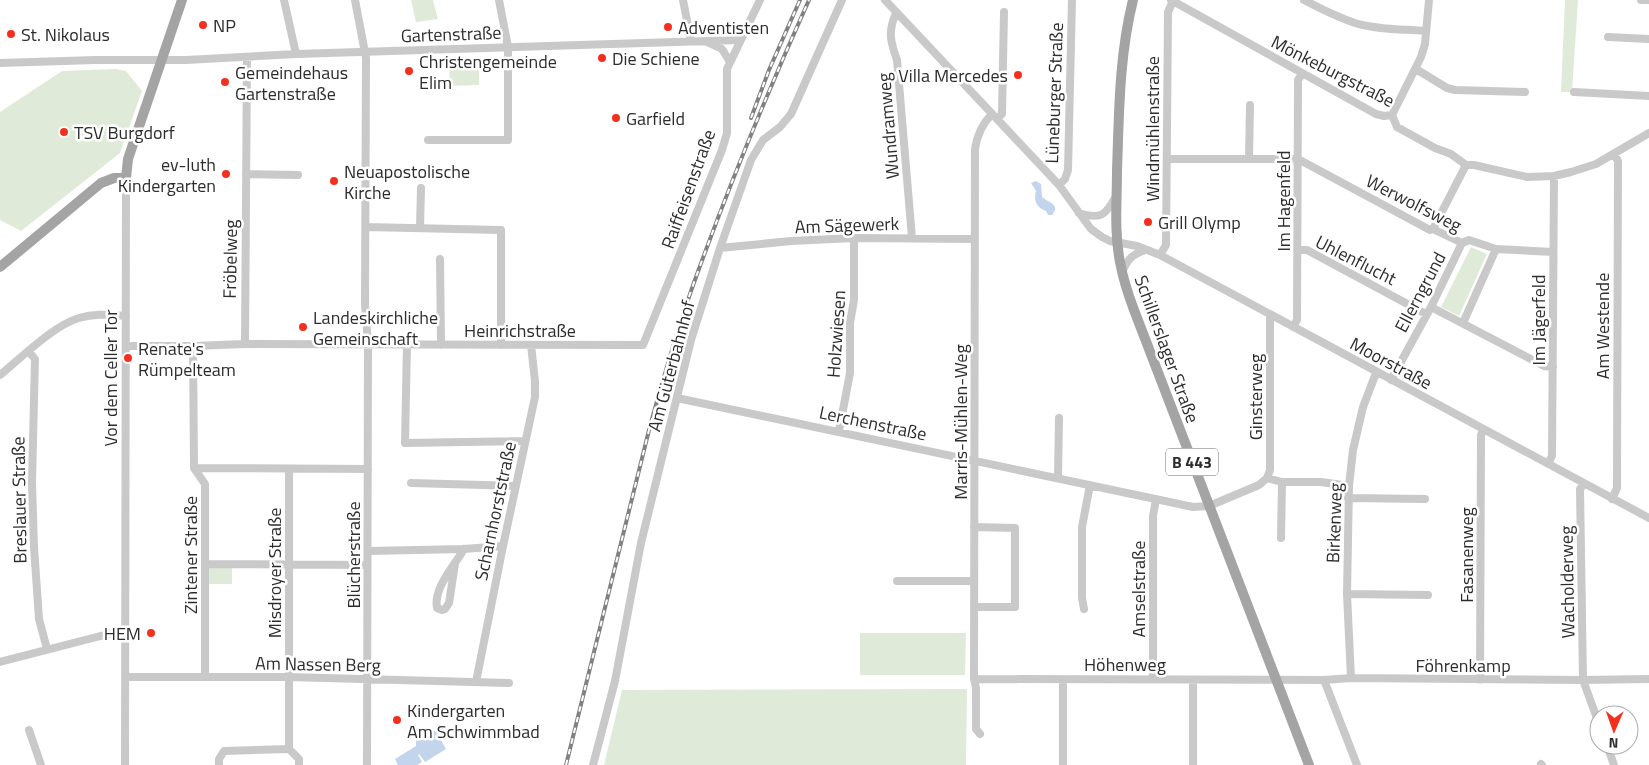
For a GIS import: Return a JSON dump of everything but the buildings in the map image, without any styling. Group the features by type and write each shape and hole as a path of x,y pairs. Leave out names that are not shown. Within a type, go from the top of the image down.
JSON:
{"main road":[{"name":"Vor dem Celler Tor","path":"126,178 128,159 182,0"},
{"name":"B 443","path":"1117,242 1119,114 1127,31 1133,0"},
{"path":"0,267 101,183 114,178 126,178"},
{"name":"Schillerslager Straße","path":"1117,242 1125,287 1277,680"},
{"name":"B 443","path":"1277,680 1309,765"}],"street":[{"path":"284,0 296,54"},
{"name":"Blücherstraße","path":"354,0 366,52 365,304 368,344 367,765"},
{"path":"428,140 508,140 508,48 499,0"},
{"path":"683,0 691,41"},
{"name":"Raiffeisenstraße","path":"643,345 726,140 726,77 730,62 760,0"},
{"name":"Am Güterbahnhof","path":"594,765 615,681 641,543 691,340 720,248 751,160 763,140 791,114 842,0"},
{"path":"885,0 1059,185 1092,229 1102,237 1117,242"},
{"name":"Lüneburger Straße","path":"1059,185 1065,179 1068,170 1072,0"},
{"path":"1304,0 1332,14 1357,23 1382,28 1426,31"},
{"path":"1392,115 1421,57 1429,0"},
{"path":"1641,0 1649,0"},
{"name":"Mönkeburgstraße","path":"1172,1 1376,114 1392,115 1397,127 1435,148 1451,154 1466,165 1474,164 1526,177 1554,176 1596,164 1649,133"},
{"name":"Windmühlenstraße","path":"1160,255 1166,245 1168,12 1172,1"},
{"path":"995,117 1002,114 1004,12"},
{"name":"Wundramweg","path":"896,13 890,26 892,48 897,60 912,238"},
{"path":"1608,37 1649,39"},
{"name":"Gartenstraße","path":"0,63 186,60 296,54 740,40"},
{"path":"705,41 722,49 730,62"},
{"name":"Fröbelweg","path":"245,344 247,57"},
{"path":"1416,69 1447,88 1455,90 1525,92"},
{"name":"Im Hagenfeld","path":"1293,327 1297,320 1298,80 1302,74"},
{"path":"1574,92 1649,96"},
{"path":"1249,158 1250,105"},
{"name":"Marris-Mühlen-Weg","path":"980,734 976,729 976,688 974,679 975,149 983,122 995,117"},
{"name":"Am Westende","path":"1612,499 1617,488 1618,161 1614,154"},
{"path":"1168,159 1298,159"},
{"name":"Werwolfsweg","path":"1298,159 1430,230 1433,228 1462,243 1469,240 1496,249 1553,252"},
{"name":"Ellerngrund","path":"1433,228 1466,165"},
{"path":"246,174 298,175"},
{"name":"Im Jägerfeld","path":"1548,464 1552,456 1554,176"},
{"name":"Vor dem Celler Tor","path":"125,765 126,178"},
{"path":"420,228 421,188"},
{"path":"1079,213 1087,216 1101,215 1106,212 1117,193"},
{"path":"366,227 501,230 500,345"},
{"name":"Am Sägewerk","path":"720,248 791,241 854,238 975,239"},
{"name":"Holzwiesen","path":"838,431 850,373 850,323 854,300 854,238"},
{"name":"Moorstraße","path":"1117,242 1138,246 1160,255 1270,316 1649,518"},
{"name":"Ellerngrund","path":"1390,380 1462,243"},
{"path":"1463,324 1496,249"},
{"path":"1122,272 1130,257 1146,250"},
{"name":"Uhlenflucht","path":"1298,250 1307,250 1428,310 1463,324 1544,366 1553,367"},
{"path":"440,260 441,344"},
{"path":"0,375 62,325 79,318 98,315 126,316"},
{"name":"Ginsterweg","path":"1267,478 1270,470 1270,316"},
{"name":"Heinrichstraße","path":"126,346 245,344 643,345"},
{"path":"407,344 405,443 525,441"},
{"name":"Scharnhorststraße","path":"476,682 502,546 535,396 531,345"},
{"name":"Zintener Straße","path":"193,346 194,468 205,484 205,677"},
{"name":"Breslauer Straße","path":"29,352 35,359 32,482 34,547 39,619 47,649"},
{"name":"Birkenweg","path":"1351,678 1347,594 1348,498 1353,450 1363,407 1376,373"},
{"name":"Lerchenstraße","path":"677,398 1193,507 1209,506"},
{"path":"1058,478 1059,418"},
{"name":"Fasanenweg","path":"1480,680 1481,435 1483,430"},
{"path":"194,468 368,469"},
{"name":"Misdroyer Straße","path":"289,469 289,749"},
{"path":"1209,506 1259,485 1267,478 1282,482 1321,482 1349,486"},
{"path":"1281,538 1282,482"},
{"path":"411,483 516,486"},
{"name":"Wacholderweg","path":"1584,484 1580,489 1583,680 1592,705"},
{"path":"1084,609 1082,598 1082,527 1090,485"},
{"path":"1348,498 1425,499"},
{"name":"Amselstraße","path":"1153,679 1153,516 1156,499"},
{"path":"974,527 1015,528 1015,607 974,607"},
{"path":"368,551 464,549 502,546"},
{"path":"455,564 449,603 442,610 437,608 437,597 444,578 464,549"},
{"path":"205,564 288,563 367,565"},
{"path":"897,581 974,581"},
{"path":"1347,594 1428,595"},
{"path":"0,662 125,631"},
{"name":"Am Nassen Berg","path":"125,677 288,678 509,683"},
{"name":"Föhrenkamp","path":"1277,680 1351,678 1480,680 1649,679"},
{"name":"Höhenweg","path":"974,679 1277,680"},
{"path":"1063,680 1063,765"},
{"path":"1193,680 1193,765"},
{"path":"1324,680 1357,765"},
{"path":"30,730 41,765"},
{"path":"219,762 224,750 289,749 299,759 299,765"}],"green space":[{"path":"411,0 433,0 438,19 416,22"},
{"path":"1565,0 1578,0 1572,92 1561,92"},
{"path":"450,60 479,60 479,85 449,86"},
{"name":"TSV Burgdorf","path":"116,69 126,71 142,91 120,153 21,231 0,220 0,112 62,71"},
{"path":"1471,247 1487,254 1459,316 1441,307"},
{"path":"206,565 232,565 232,584 206,584"},
{"path":"860,633 966,633 965,675 860,675"},
{"path":"967,689 966,765 604,765 622,690"}],"water":[{"path":"1036,181 1041,184 1042,197 1055,206 1052,215 1048,215 1036,203 1036,191 1031,183"},
{"path":"416,731 436,731 446,749 425,762 419,754 422,762 417,765 398,765 395,759 416,746"}],"railway":[{"path":"751,118 769,70 800,0"},
{"path":"566,765 650,426 677,332 736,172 809,0"}],"place":[{"name":"NP","path":"203,25"},
{"name":"Adventisten","path":"668,27"},
{"name":"St. Nikolaus","path":"11,34"},
{"name":"Die Schiene","path":"602,58"},
{"name":"Christengemeinde Elim","path":"409,71"},
{"name":"Villa Mercedes","path":"1018,75"},
{"name":"Gemeindehaus Gartenstraße","path":"225,82"},
{"name":"Garfield","path":"616,118"},
{"name":"TSV Burgdorf","path":"64,132"},
{"name":"ev-luth Kindergarten","path":"226,174"},
{"name":"Neuapostolische Kirche","path":"334,181"},
{"name":"Grill Olymp","path":"1148,222"},
{"name":"Landeskirchliche Gemeinschaft","path":"303,327"},
{"name":"Renate's Rümpelteam","path":"128,358"},
{"name":"HEM","path":"151,633"},
{"name":"Kindergarten Am Schwimmbad","path":"397,720"}]}
